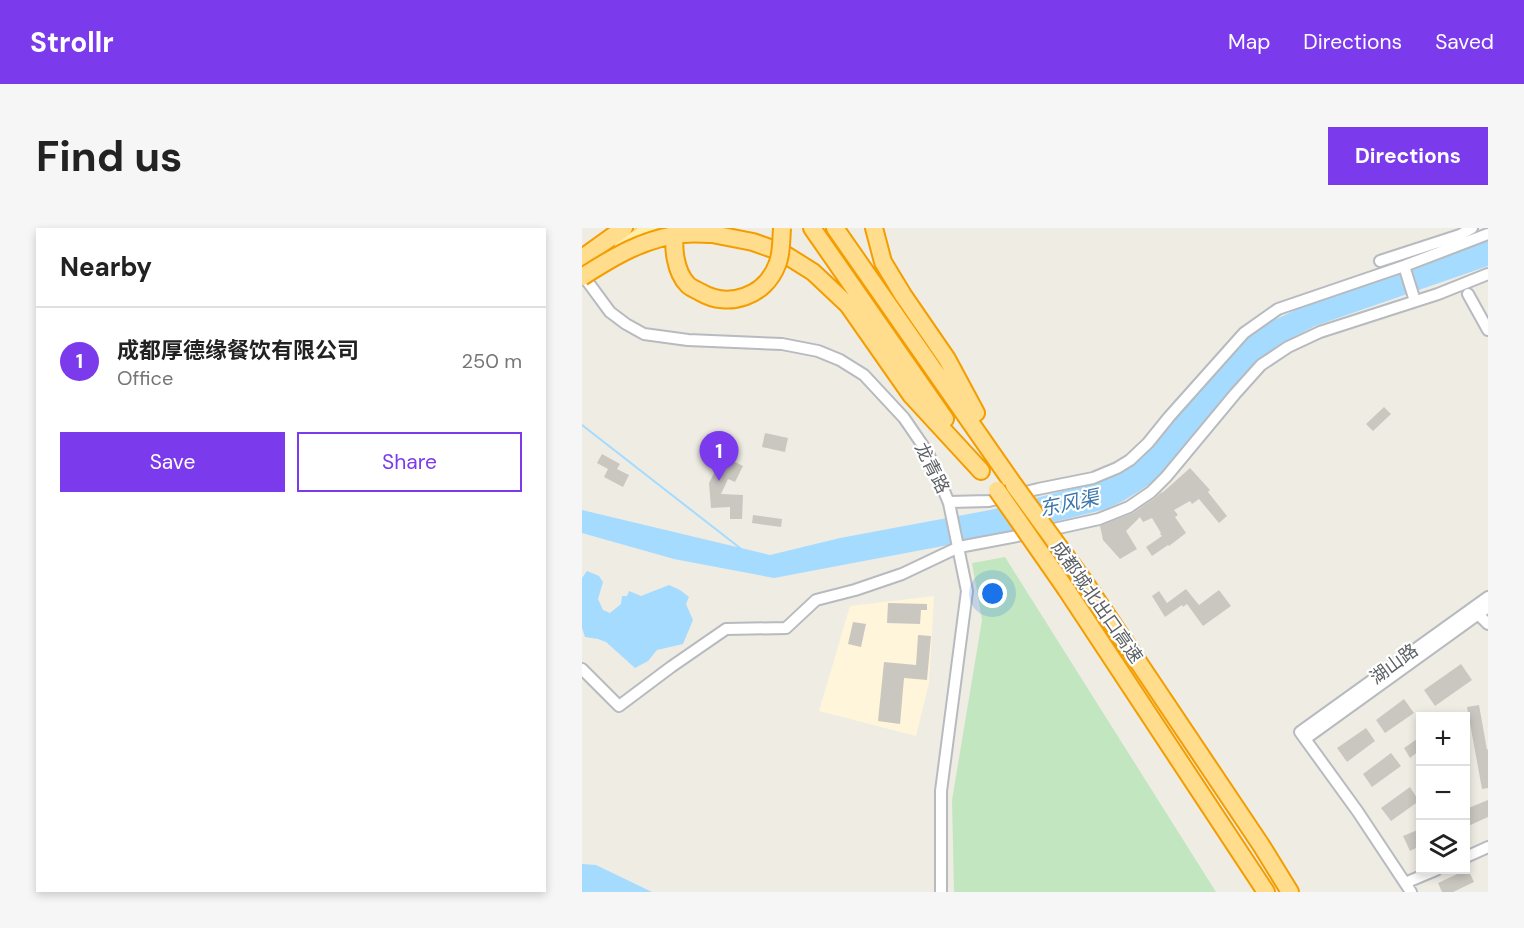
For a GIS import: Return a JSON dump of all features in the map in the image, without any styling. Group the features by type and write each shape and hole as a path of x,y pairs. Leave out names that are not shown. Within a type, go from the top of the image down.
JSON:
{"highway":[{"path":"582,258 624,228"},
{"path":"676,228 674,251 679,271 689,286 720,300 739,299 754,293 768,280 777,265 782,228"},
{"name":"成都城北出口高速","path":"812,228 1066,589 1266,892"},
{"name":"成都城北出口高速","path":"834,228 1086,584 1262,845 1290,892"},
{"path":"874,228 883,262 947,359 1011,480"},
{"path":"582,275 615,256 655,239 684,234 712,234 753,242 781,252 813,272 848,305 911,395 981,471"}],"main road":[{"path":"582,275 650,228"}],"street":[{"path":"1380,261 1460,235 1472,228"},
{"path":"949,502 989,501 1094,478 1118,468 1148,443 1244,333 1278,309 1404,267 1488,234"},
{"path":"1404,267 1414,302"},
{"path":"582,669 619,706 726,629 786,628 816,600 902,574 959,547 1100,519 1129,507 1151,492 1166,477 1234,394 1261,366 1288,347 1320,332 1438,294 1488,274"},
{"name":"龙青路","path":"582,275 610,312 626,324 644,333 688,340 782,345 818,351 840,360 864,375 903,418 928,453 949,502 967,591 942,792 940,892"},
{"path":"1468,294 1488,330"},
{"name":"湖山路","path":"1302,735 1488,597"},
{"name":"湖山路","path":"1302,735 1488,607"},
{"path":"1478,614 1488,624"},
{"path":"1302,735 1358,812 1408,887 1430,874"},
{"path":"1470,855 1488,848"}],"shaded area":[{"path":"934,596 929,683 916,736 819,711 850,606"}],"green space":[{"path":"1005,557 1216,892 954,892 952,800 982,620 972,563"}],"water":[{"name":"东风渠","path":"1488,239 1488,266 1315,326 1280,344 1259,360 1241,379 1163,474 1123,501 1106,509 1001,535 774,578 674,559 582,533 582,510 770,555 840,538 990,510 1109,479 1126,469 1143,454 1231,354 1252,334 1274,320 1300,308 1396,275"},
{"path":"587,571 599,576 603,582 598,599 603,610 610,613 621,604 622,596 627,596 629,591 641,596 669,585 680,590 689,597 686,604 693,620 683,644 657,650 648,661 635,668 606,642 585,637 582,628 582,578"},
{"path":"582,864 596,865 652,892 582,892"}],"building":[{"path":"1384,407 1391,414 1373,431 1366,424"},
{"path":"765,433 788,438 785,452 762,447"},
{"path":"602,454 620,464 617,469 629,475 623,487 604,477 608,469 597,463"},
{"path":"723,456 743,466 735,482 728,479 721,494 743,495 742,519 730,519 730,507 711,508 709,483"},
{"path":"1190,468 1210,490 1208,492 1227,516 1219,523 1199,499 1192,504 1190,501 1174,510 1178,515 1175,517 1186,533 1152,556 1146,547 1162,536 1152,518 1143,522 1140,517 1126,531 1137,549 1120,559 1103,540 1100,526 1133,513 1162,493"},
{"path":"753,515 782,519 781,527 752,523"},
{"path":"1186,589 1199,605 1219,590 1231,606 1203,626 1187,604 1165,617 1152,596 1159,591 1167,603"},
{"path":"888,603 927,604 927,610 921,610 920,624 887,623"},
{"path":"853,622 866,624 861,647 848,644"},
{"path":"918,635 931,636 927,680 904,678 900,724 878,721 884,662 916,665"},
{"path":"1461,664 1472,680 1435,706 1424,690"},
{"path":"1404,699 1414,713 1385,733 1376,720"},
{"path":"1479,705 1488,749 1488,788 1482,789 1470,712 1467,707"},
{"path":"1366,728 1375,741 1347,762 1337,748"},
{"path":"1416,740 1416,753 1410,758 1404,748"},
{"path":"1391,753 1401,766 1372,787 1363,774"},
{"path":"1410,787 1416,796 1416,803 1391,821 1381,808"},
{"path":"1488,800 1488,817 1470,825 1470,807"},
{"path":"1416,831 1416,848 1410,851 1403,836"},
{"path":"1470,873 1474,882 1453,892 1442,892 1438,883 1457,874"}],"waterway":[{"path":"582,425 740,548"}],"place":[{"name":"成都厚德缘餐饮有限公司","path":"719,481"}]}
